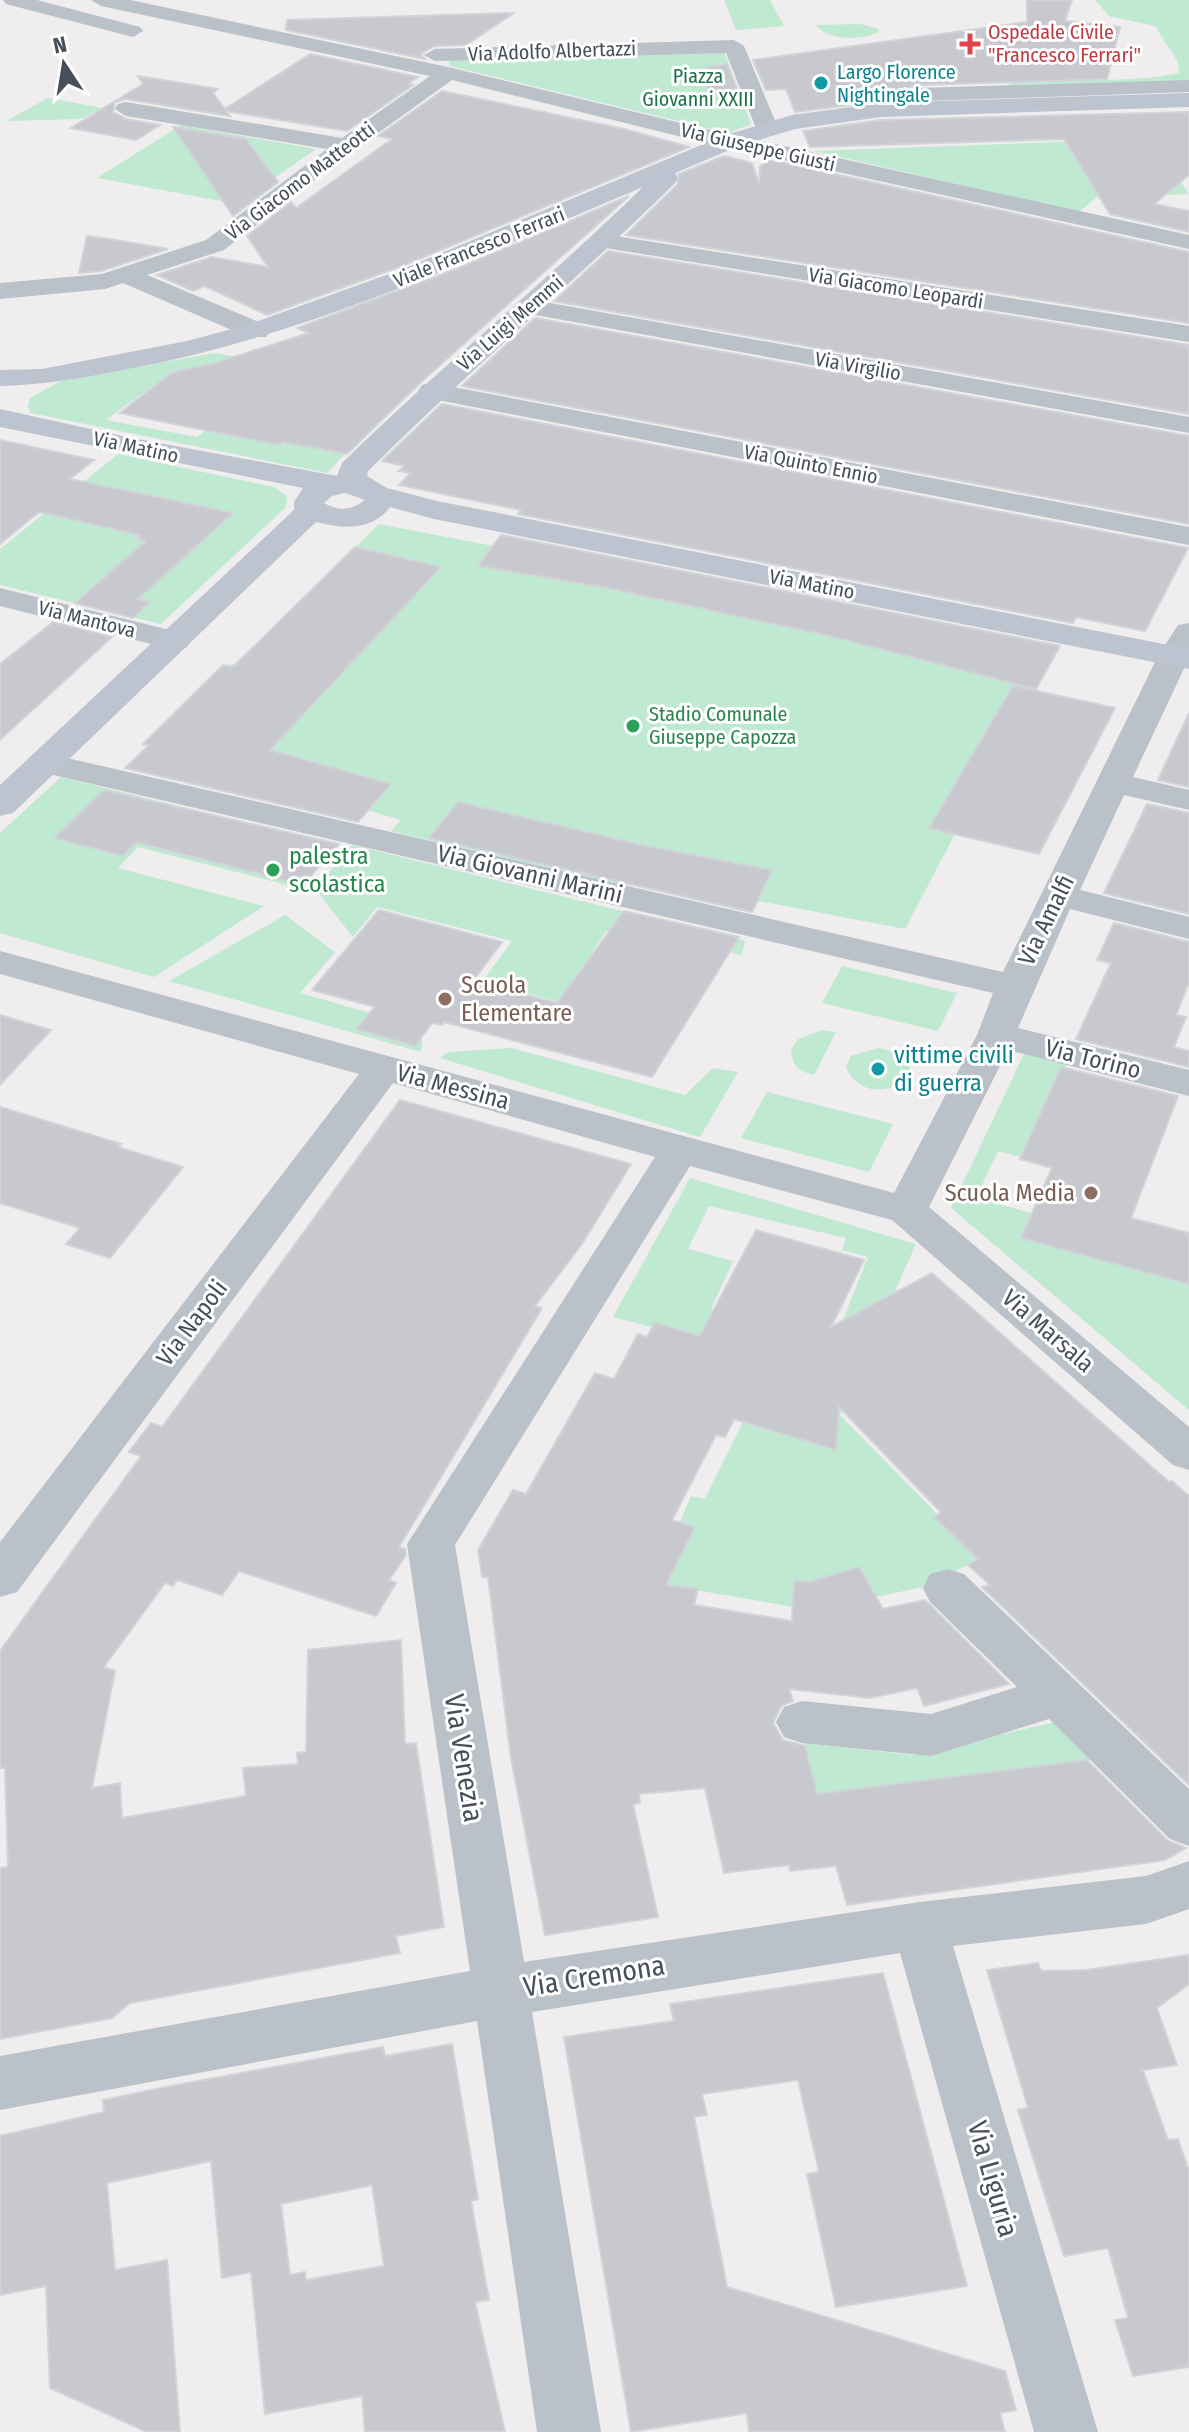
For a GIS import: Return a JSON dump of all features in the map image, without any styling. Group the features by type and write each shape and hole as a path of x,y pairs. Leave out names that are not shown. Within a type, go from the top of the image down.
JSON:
{"street":[{"path":"15,0 151,35"},
{"name":"Via Giuseppe Giusti","path":"101,0 448,73 731,141 1189,242"},
{"name":"Via Adolfo Albertazzi","path":"370,57 734,46 767,128"},
{"name":"Via Giuseppe Giusti","path":"231,49 328,49"},
{"name":"Via Giacomo Matteotti","path":"0,291 105,281 215,245 346,145 448,73"},
{"name":"Viale Francesco Ferrari","path":"911,109 910,101 919,95 1189,86"},
{"name":"Viale Francesco Ferrari","path":"0,378 42,377 189,349 257,331 412,275 767,128 824,116 911,109 1189,100"},
{"path":"126,109 346,145"},
{"name":"Via Luigi Memmi","path":"343,500 353,469 432,391 602,241 680,163"},
{"name":"Via Giacomo Leopardi","path":"602,241 1189,334"},
{"path":"127,276 257,331"},
{"name":"Via Virgilio","path":"528,307 1189,425"},
{"name":"Viale Francesco Ferrari","path":"0,405 42,377"},
{"name":"Via Quinto Ennio","path":"432,391 1189,536"},
{"name":"Via Matino","path":"0,418 273,475 343,500 399,510 434,510 1184,649"},
{"path":"0,805 275,544 343,500"},
{"name":"Via Mantova","path":"0,597 175,641"},
{"name":"Via Amalfi","path":"906,1210 996,1035 1015,986 1058,895 1184,649"},
{"name":"Via Giovanni Marini","path":"45,763 1015,986"},
{"path":"1115,783 1189,800"},
{"path":"1058,895 1189,928"},
{"name":"Via Messina","path":"0,962 906,1210"},
{"name":"Via Torino","path":"996,1035 1189,1083"},
{"name":"Via Napoli","path":"0,1578 384,1068"},
{"name":"Via Venezia","path":"569,2432 431,1544 680,1150"},
{"name":"Via Marsala","path":"906,1210 1189,1453"},
{"path":"947,1588 1189,1823"},
{"path":"802,1722 931,1735 1057,1696"},
{"name":"Via Cremona","path":"0,2083 501,1991 920,1926 1146,1900 1189,1885"},
{"name":"Via Liguria","path":"920,1926 1066,2432"}],"green space":[{"path":"724,0 770,0 784,26 736,30"},
{"path":"1095,0 1189,0 1189,81 1010,86 1003,73 1113,80 1179,73 1178,62 1155,26 1109,16"},
{"path":"860,24 879,29 879,32 864,37 837,37 816,25"},
{"name":"Piazza Giovanni XXIII","path":"723,49 751,124 728,133 450,66 448,60"},
{"path":"48,98 103,108 81,119 6,121"},
{"path":"181,125 316,149 237,204 97,178"},
{"path":"1189,137 1176,175 1189,194 1163,195 1110,186 1079,212 814,151"},
{"path":"214,353 243,358 194,391 157,383 106,420 197,437 210,427 345,454 327,473 31,413 28,407 30,398 61,381"},
{"path":"118,454 274,487 287,496 286,507 161,624 0,585 0,549"},
{"name":"Stadio Comunale Giuseppe Capozza","path":"379,524 493,546 499,539 1050,665 1035,691 1115,709 1039,854 955,834 905,929 629,876 623,888 391,831 401,820 143,744 223,665 236,664"},
{"name":"palestra scolastica","path":"61,777 337,845 299,888 138,847 118,868 264,906 154,977 0,933 0,833"},
{"path":"352,845 745,941 742,955 692,943 687,950 606,931 591,954 609,959 576,1006 482,982 512,941 377,907 353,937 315,889"},
{"path":"285,915 335,952 300,993 423,1028 421,1052 169,981"},
{"path":"842,966 957,993 938,1031 822,1003"},
{"path":"822,1030 836,1032 814,1075 797,1067 791,1049 798,1039"},
{"path":"511,1048 685,1095 713,1068 738,1072 700,1137 440,1058 448,1052"},
{"path":"878,1048 900,1055 909,1064 908,1074 900,1083 887,1089 872,1089 857,1083 846,1067 851,1056"},
{"path":"1024,1054 1067,1064 1025,1158 998,1151 976,1198 1031,1213 1021,1237 1189,1283 1189,1410 951,1208"},
{"path":"767,1092 893,1124 869,1172 741,1138"},
{"path":"690,1178 916,1244 840,1415 980,1558 928,1586 812,1610 654,1583 691,1496 705,1499 743,1422 771,1428 799,1366 613,1317","holes":["709,1206 846,1238 842,1250 868,1257 835,1340 711,1309 733,1261 688,1249"]},
{"path":"1055,1722 1092,1760 817,1794 804,1743 912,1755"}],"building":[{"path":"1027,0 1072,0 1065,21 1120,27 1107,79 919,85 909,88 897,99 795,112 786,89 766,90 753,60 1027,22"},
{"path":"514,13 466,45 434,46 421,54 425,59 286,30 287,20"},
{"path":"310,54 418,77 408,84 413,85 347,131 226,111 230,116 126,99 115,102 113,112 126,119 160,125 136,140 71,128 143,84 138,76 218,89 213,93 225,109"},
{"path":"727,64 738,91 708,92 706,67"},
{"path":"442,91 624,129 689,147 402,266 267,315 205,286 193,291 157,275 212,257 268,267 247,236 291,202 296,208 392,139 378,136"},
{"path":"1189,112 1189,175 1154,204 1189,211 1189,232 1110,214 1064,139 810,147 803,131 881,120"},
{"path":"173,127 246,139 278,182 233,216"},
{"path":"724,156 752,163 759,184 760,166 771,160 1189,252 1189,323 626,235 677,185 679,174"},
{"path":"629,196 420,383 347,454 283,442 279,445 120,413 171,373 215,363 309,333 297,328 456,269"},
{"path":"87,236 168,249 101,271 79,273"},
{"path":"608,251 1189,345 1189,414 554,301"},
{"path":"535,318 1189,436 1189,524 462,386"},
{"path":"442,404 1188,548 1145,631 1076,617 1073,623 518,514 521,510 399,485 411,473 399,471 404,466 382,461"},
{"path":"0,440 94,460 70,479 233,513 138,599 150,602 133,618 75,603 146,541 136,538 140,535 39,512 0,544"},
{"path":"501,535 1060,646 1036,689 830,636 608,588 478,566"},
{"path":"355,547 441,567 270,750 391,784 358,822 125,768 149,745 143,744 223,665 233,667"},
{"path":"53,622 112,637 0,740 0,664"},
{"path":"1013,686 1115,708 1039,854 929,828"},
{"path":"1189,713 1189,787 1158,780"},
{"path":"104,790 339,844 303,885 136,842 123,856 54,838"},
{"path":"458,802 646,846 772,870 752,912 429,838"},
{"path":"1147,804 1189,813 1189,914 1104,893"},
{"name":"Scuola Elementare","path":"379,910 502,942 473,981 557,1003 624,911 739,937 652,1077 444,1022 442,1025 432,1023 415,1046 356,1029 375,1007 312,990"},
{"path":"1114,923 1189,942 1189,982 1176,1015 1186,1017 1174,1047 1189,1051 1189,1067 1076,1039 1111,963 1097,960"},
{"path":"0,1015 51,1030 0,1085"},
{"name":"Scuola Media","path":"1061,1067 1178,1096 1131,1218 1189,1233 1189,1284 1021,1238 1052,1168 1020,1159"},
{"path":"400,1100 631,1164 582,1244 535,1306 542,1308 399,1547 405,1549 406,1555 389,1580 396,1583 376,1616 239,1571 222,1595 177,1580 173,1586 165,1583 104,1667 115,1671 92,1788 120,1783 122,1818 246,1796 243,1768 298,1764 297,1753 306,1752 308,1650 401,1640 405,1744 416,1743 444,1927 396,1936 400,1953 130,2003 112,2018 0,2039 0,1868 8,1867 5,1768 0,1768 0,1651 141,1456 129,1452 151,1423 162,1427"},
{"path":"0,1107 121,1144 118,1147 183,1167 110,1258 66,1244 80,1228 0,1203"},
{"path":"756,1230 864,1260 831,1327 932,1273 1169,1482 1172,1481 1189,1496 1189,1785 982,1587 990,1585 968,1565 978,1559 934,1517 941,1512 839,1407 836,1450 734,1419 725,1437 716,1435 672,1520 695,1527 666,1585 698,1589 694,1605 792,1621 794,1581 809,1582 859,1567 883,1609 925,1600 1009,1684 924,1706 917,1688 870,1698 789,1689 793,1701 781,1706 773,1723 783,1740 805,1746 817,1794 1087,1760 1168,1841 1186,1848 1165,1860 847,1905 836,1866 790,1871 789,1865 724,1873 705,1788 639,1794 640,1803 633,1804 658,1917 545,1935 511,1758 488,1577 482,1577 478,1550 513,1490 526,1494 595,1373 614,1379 638,1334 647,1337 655,1323 700,1336"},
{"path":"1189,1955 1189,1984 1157,2008 1177,2065 1143,2070 1168,2140 1178,2139 1189,2171 1189,2367 1133,2376 1115,2320 1128,2318 1108,2248 1064,2256 1018,2110 1028,2108 987,1970 1038,1963 1041,1971 1086,1970"},
{"path":"883,1973 967,2286 836,2307 807,2174 819,2172 798,2080 702,2094 707,2115 694,2117 727,2287 1005,2371 1016,2410 1000,2413 1005,2432 749,2432 747,2413 631,2432 564,2037 674,2021 670,2004"},
{"path":"452,2044 478,2199 471,2201 489,2300 475,2302 505,2432 365,2432 362,2396 265,2414 251,2272 222,2278 211,2161 107,2183 115,2270 167,2260 180,2432 147,2432 50,2388 46,2286 0,2295 0,2136 104,2112 103,2100 383,2047 385,2056","holes":["372,2185 384,2266 306,2280 305,2272 290,2275 281,2204"]}],"place":[{"name":"Ospedale Civile \"Francesco Ferrari\"","path":"970,44"},
{"name":"Largo Florence Nightingale","path":"821,83"},
{"name":"Stadio Comunale Giuseppe Capozza","path":"633,726"},
{"name":"palestra scolastica","path":"273,870"},
{"name":"Scuola Elementare","path":"445,999"},
{"name":"vittime civili di guerra","path":"878,1069"},
{"name":"Scuola Media","path":"1091,1193"}]}
